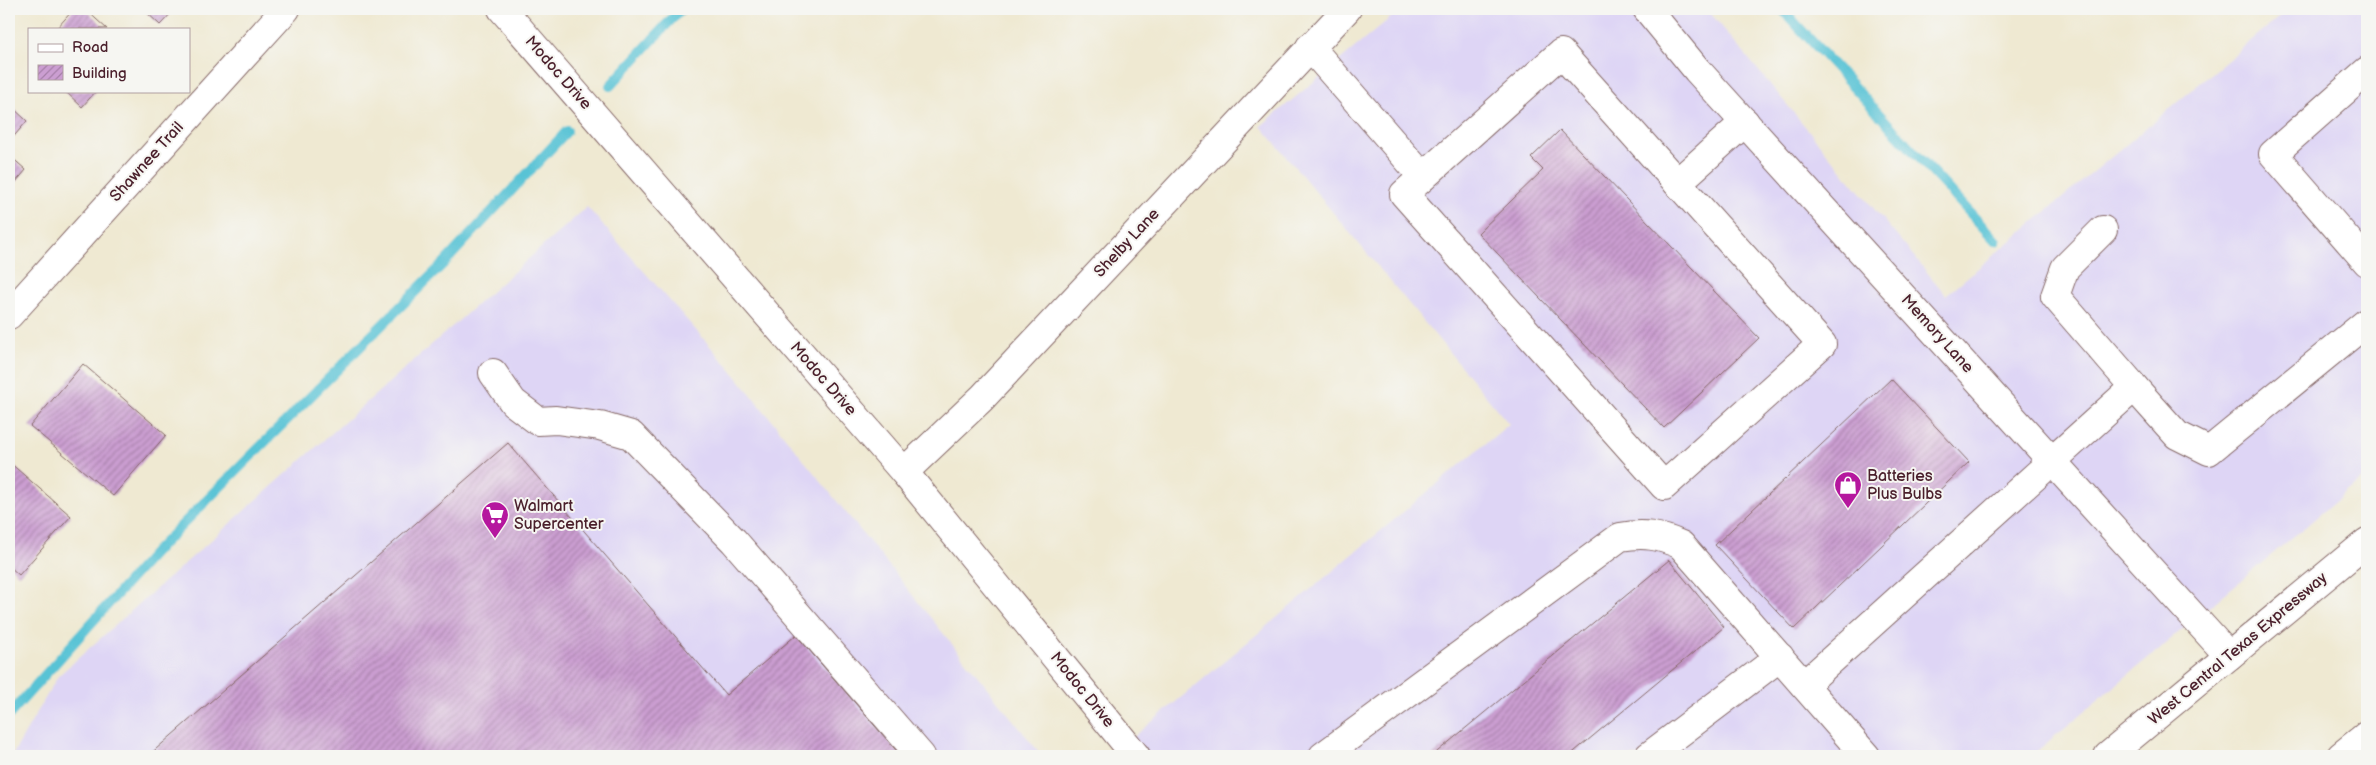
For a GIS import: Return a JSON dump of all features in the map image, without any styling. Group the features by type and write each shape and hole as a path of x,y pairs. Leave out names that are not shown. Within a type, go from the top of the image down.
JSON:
{"main road":[{"name":"Shawnee Trail","path":"9,315 286,9"},
{"name":"Modoc Drive","path":"502,9 904,472 1136,756"},
{"name":"Shelby Lane","path":"904,472 982,398 1347,9"},
{"name":"Memory Lane","path":"1647,9 1697,70 2229,656"},
{"path":"1310,48 1422,177"},
{"path":"1561,52 1822,344 1664,486 1404,194 1422,177 1561,52"},
{"path":"2367,71 2273,154 2367,262"},
{"path":"1678,183 1745,122"},
{"path":"2102,230 2065,268 2055,296 2177,435 2210,451 2367,322"},
{"path":"493,373 513,402 538,421 565,421 600,426 631,435 734,542 921,756"},
{"path":"1804,686 2051,460 2134,387"},
{"path":"1323,756 1620,537 1641,534 1655,535 1681,545 1866,756"},
{"name":"West Central Texas Expressway","path":"2108,756 2367,542"},
{"path":"1648,756 1780,657"},
{"path":"2341,756 2367,734"}],"shaded area":[{"path":"1401,9 1707,9 1946,295 2289,9 2367,9 2367,475 2031,756 1111,756 1509,424 1261,126"},
{"path":"587,207 732,371 1042,756 12,756 58,676"}],"building":[{"path":"74,9 85,9 106,28 57,28"},
{"path":"143,9 175,9 160,25"},
{"path":"66,92 95,92 82,107"},
{"path":"9,104 27,121 9,142"},
{"path":"1560,130 1759,338 1664,428 1478,233 1543,170 1531,158"},
{"path":"9,155 26,170 9,190"},
{"path":"83,364 166,435 113,496 30,426"},
{"path":"1891,379 1969,462 1794,629 1715,545"},
{"name":"Walmart Supercenter","path":"508,443 726,695 796,635 901,756 148,756"},
{"path":"9,462 71,516 19,575 9,566"},
{"path":"1669,560 1724,627 1569,756 1432,756"}],"waterway":[{"path":"610,86 681,9"},
{"path":"1782,9 1996,241"},
{"path":"9,715 155,552 446,261 567,131"}],"place":[{"name":"Batteries Plus Bulbs","path":"1848,509"},
{"name":"Walmart Supercenter","path":"495,539"}]}
